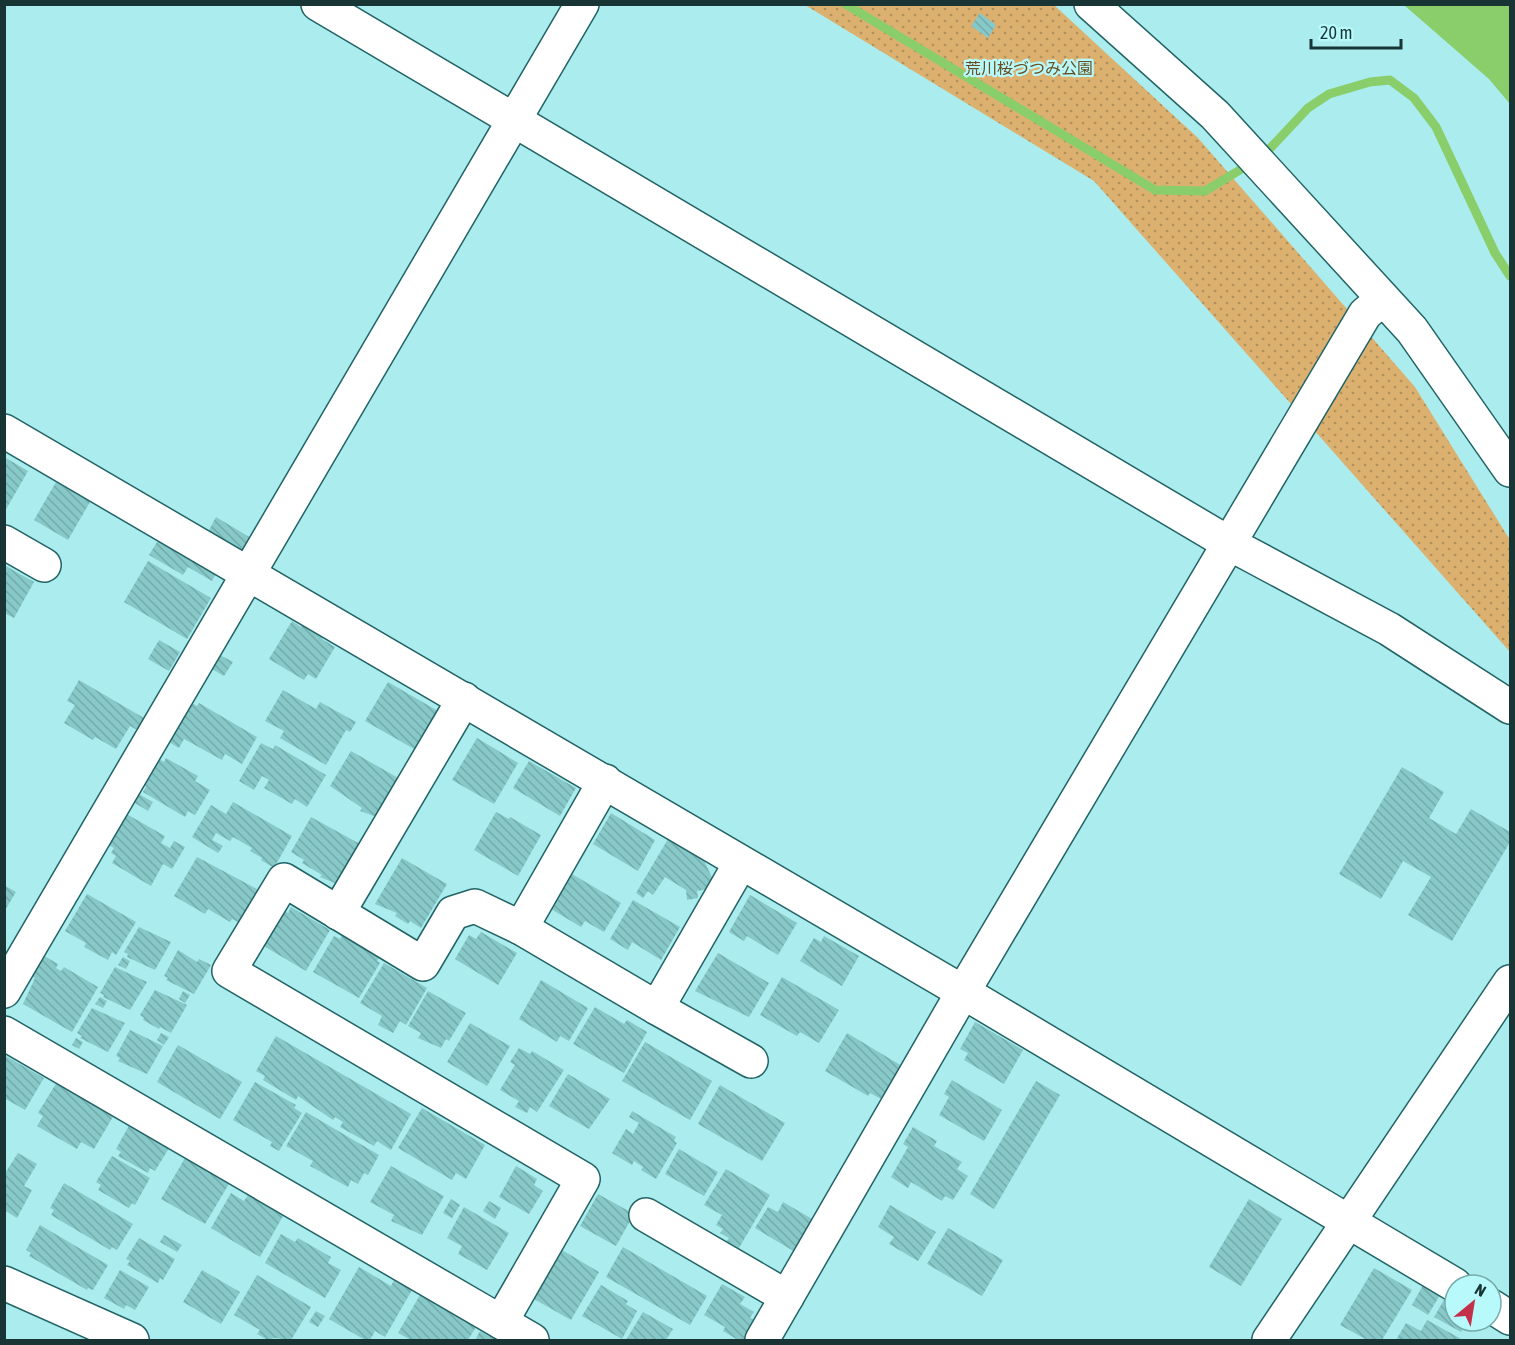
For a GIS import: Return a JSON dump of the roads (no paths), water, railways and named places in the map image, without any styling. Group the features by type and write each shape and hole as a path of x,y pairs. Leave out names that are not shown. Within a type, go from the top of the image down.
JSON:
{"street":[{"path":"318,4 1230,544 1389,629 1510,707"},
{"path":"4,991 582,4"},
{"path":"1090,4 1215,115 1412,330 1510,470"},
{"path":"762,1341 963,992 1365,314 1383,299"},
{"path":"4,431 464,699 740,864 963,992 1443,1278"},
{"path":"4,542 44,565"},
{"path":"338,913 464,699"},
{"path":"521,928 605,782"},
{"path":"657,1008 740,864"},
{"path":"501,1322 583,1179 229,971 284,880 423,964 453,913 475,906 521,928 751,1061"},
{"path":"1269,1341 1510,982"},
{"path":"4,1033 532,1341"},
{"path":"646,1215 787,1297"},
{"path":"4,1283 132,1341"}],"waterway":[{"path":"845,4 1155,190 1205,191 1263,156 1308,108 1329,94 1370,82 1390,80 1414,98 1436,127 1495,253 1510,276"}],"park label":[{"name":"荒川桜づつみ公園","path":"1029,68"}]}
